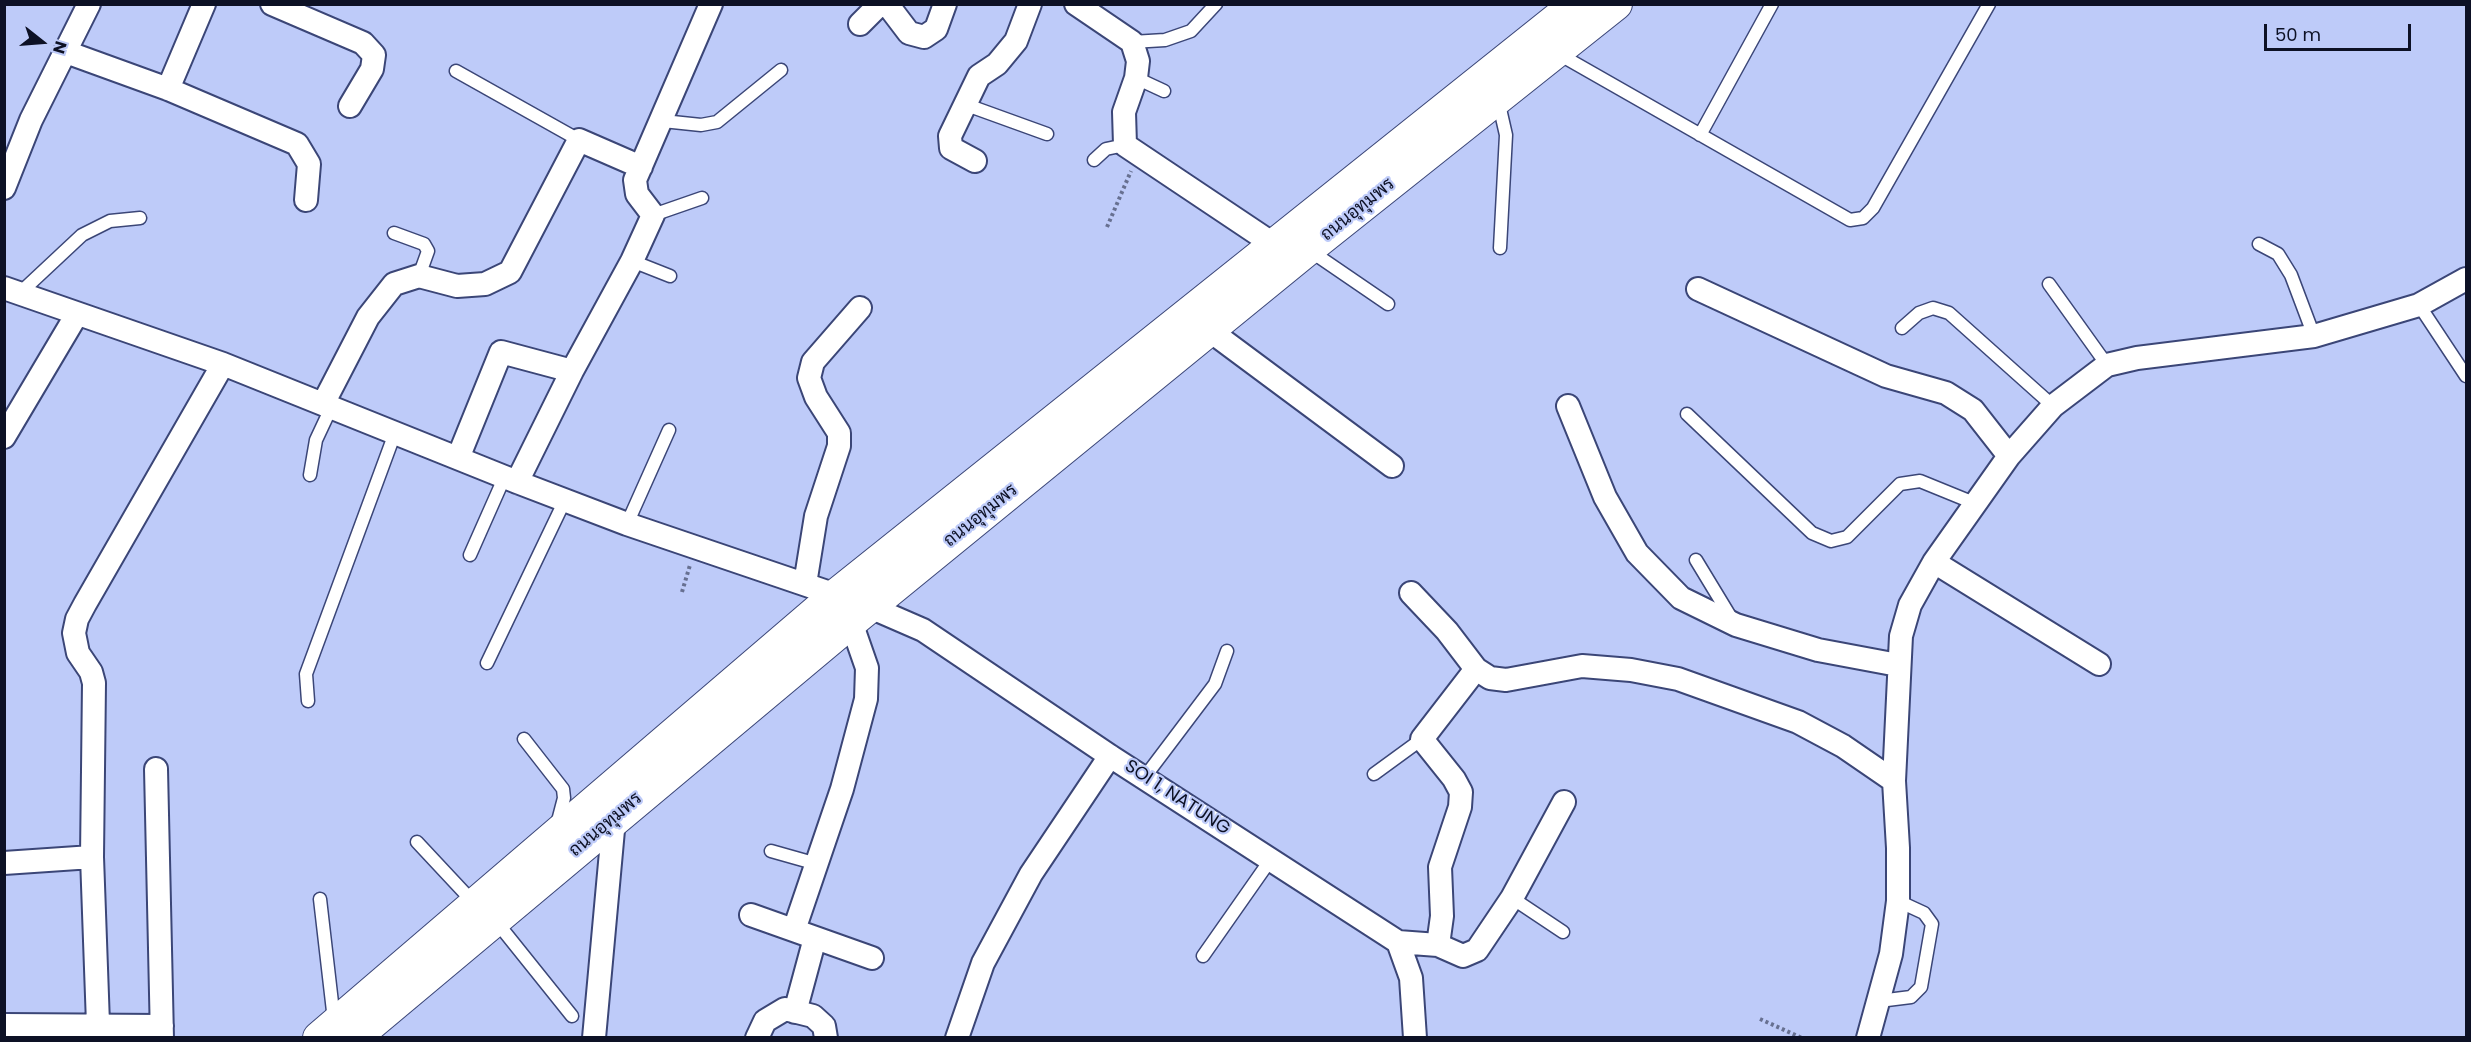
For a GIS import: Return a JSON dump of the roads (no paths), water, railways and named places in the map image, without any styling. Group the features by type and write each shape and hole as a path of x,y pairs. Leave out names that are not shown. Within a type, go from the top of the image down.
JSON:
{"street":[{"path":"4,188 31,120 89,4"},
{"path":"168,89 204,4"},
{"path":"272,4 363,43 374,55 372,69 350,106"},
{"path":"511,479 632,261 653,215 637,194 635,180 663,121 711,4"},
{"path":"860,24 881,4 890,8 909,33 924,37 936,30 945,4"},
{"path":"975,161 951,148 950,136 979,76 997,64 1016,41 1030,4"},
{"path":"1076,4 1132,42 1138,61 1136,78 1124,112 1132,149 1273,244"},
{"name":"ถนนอุทุมพร","path":"484,911 561,830 836,595 1576,4"},
{"name":"ถนนอุทุมพร","path":"336,1033 484,911 614,819 1308,249 1616,4"},
{"path":"66,52 168,89 297,144 309,164 306,200"},
{"path":"327,406 368,317 394,284 419,276 457,286 485,284 510,272 579,140 641,167"},
{"path":"1868,1038 1891,954 1898,901 1894,781 1901,636 1910,605 1934,562 2009,456 2053,406 2107,365 2137,358 2314,336 2419,305 2466,279"},
{"path":"1698,289 1886,376 1946,393 1973,410 2009,456"},
{"path":"12,290 223,364 627,524 836,595 861,614 867,668 866,699 842,789 794,930"},
{"path":"805,584 816,516 839,446 839,433 816,397 809,378 813,362 860,308"},
{"path":"4,437 77,314"},
{"path":"1209,330 1392,466"},
{"path":"458,458 501,352 572,371"},
{"path":"98,1024 92,857 94,683 91,672 78,653 74,633 77,619 223,364"},
{"path":"1568,406 1605,497 1637,553 1681,598 1736,625 1818,650 1898,665"},
{"path":"1934,562 2099,664"},
{"path":"1411,593 1447,631 1476,669 1490,678 1506,680 1582,666 1631,670 1678,679 1798,722 1843,746 1894,781"},
{"name":"SOI 1, NATUNG","path":"861,614 923,630 1110,756 1398,942"},
{"path":"1438,945 1442,916 1440,867 1461,807 1461,792 1454,779 1422,739 1476,669"},
{"path":"957,1038 983,963 1025,884 1110,756"},
{"path":"4,1025 98,1024 162,1032 156,769"},
{"path":"1413,1036 1411,978 1398,942 1438,945 1463,956 1477,950 1512,898 1564,802"},
{"path":"594,1038 614,819"},
{"path":"4,863 92,857"},
{"path":"751,915 872,958"},
{"path":"795,1012 815,938"},
{"path":"757,1038 765,1021 785,1009 813,1016 824,1026 826,1038"}],"lane":[{"path":"1132,42 1165,40 1191,31 1216,4"},
{"path":"1700,135 1772,4"},
{"path":"1556,52 1850,220 1863,218 1873,208 1989,4"},
{"path":"456,70 579,140"},
{"path":"663,121 701,125 717,122 781,70"},
{"path":"1136,78 1164,92"},
{"path":"1497,99 1506,135 1500,248"},
{"path":"964,104 1047,134"},
{"path":"1094,160 1106,149 1132,149"},
{"path":"653,215 702,198"},
{"path":"12,290 82,235 110,221 140,218"},
{"path":"394,233 424,244 428,251 419,276"},
{"path":"2259,244 2278,254 2291,275 2314,336"},
{"path":"1308,249 1388,304"},
{"path":"632,261 670,276"},
{"path":"2049,284 2107,365"},
{"path":"2419,305 2466,376"},
{"path":"1902,328 1919,313 1933,308 1949,313 2053,406"},
{"path":"310,475 316,440 327,406"},
{"path":"1687,414 1812,533 1831,541 1847,537 1899,484 1920,481 1974,503"},
{"path":"627,524 669,430"},
{"path":"308,701 306,674 395,433"},
{"path":"470,555 511,479"},
{"path":"487,663 565,500"},
{"path":"1696,560 1736,625"},
{"path":"1144,778 1215,684 1227,651"},
{"path":"524,739 563,789 564,798 558,821 561,830"},
{"path":"1374,774 1422,739"},
{"path":"417,842 484,911 572,1016"},
{"path":"771,851 817,864"},
{"path":"1203,956 1271,859"},
{"path":"1512,898 1563,932"},
{"path":"320,899 336,1033"},
{"path":"1879,1001 1911,997 1921,987 1932,924 1924,913 1898,901"}]}
